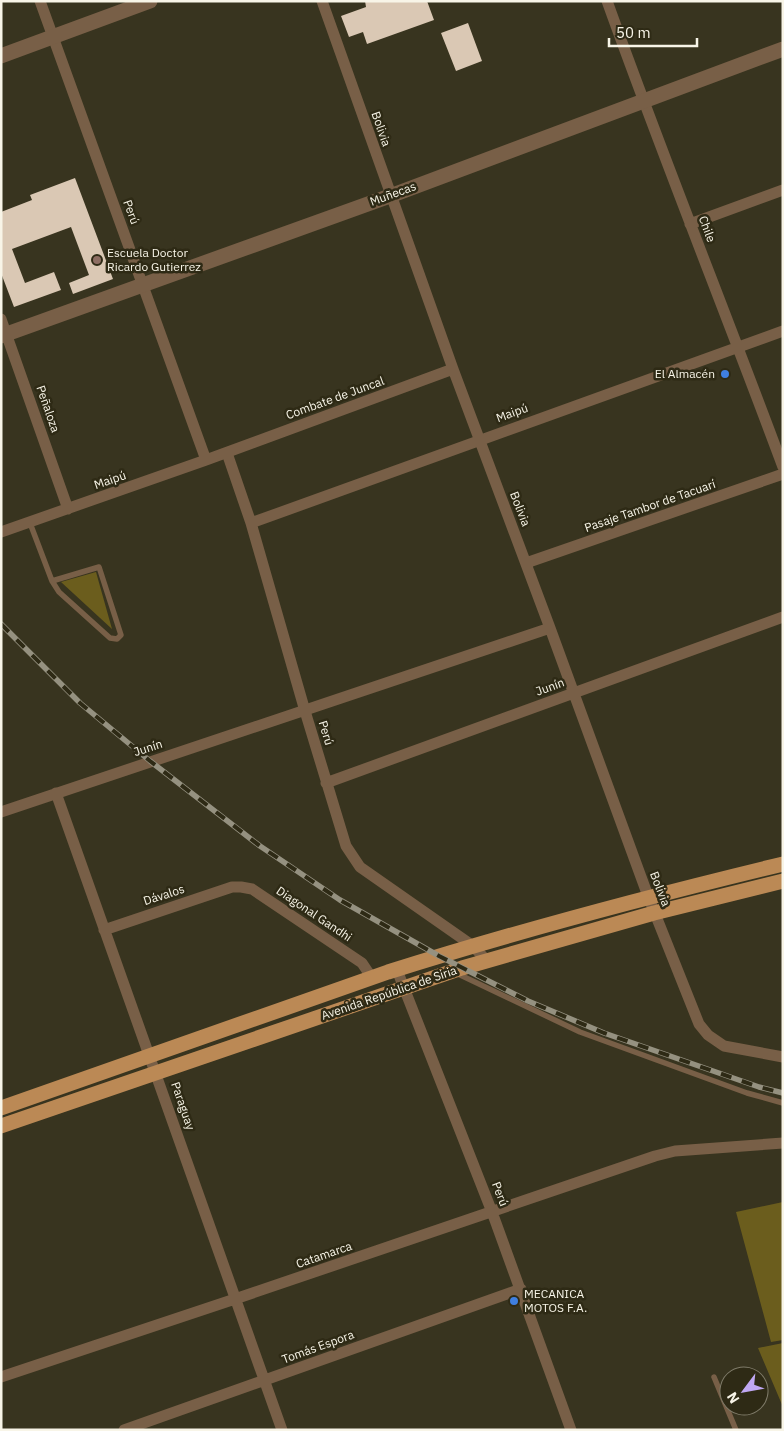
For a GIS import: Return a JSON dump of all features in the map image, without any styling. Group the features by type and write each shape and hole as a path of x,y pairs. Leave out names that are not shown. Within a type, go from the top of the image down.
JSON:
{"main road":[{"name":"Avenida República de Siria","path":"1,1108 397,970 648,896 783,864"},
{"name":"Avenida República de Siria","path":"1,1126 487,961 654,913 783,881"}],"street":[{"name":"Perú","path":"40,1 206,460"},
{"path":"1,56 150,1"},
{"name":"Bolivia","path":"322,1 453,370 654,913 699,1024 708,1035 724,1046 783,1057"},
{"name":"Chile","path":"607,1 642,101 739,347 783,467"},
{"name":"Muñecas","path":"4,335 390,196 783,49"},
{"path":"690,224 783,190"},
{"name":"Peñaloza","path":"1,319 4,335 68,509"},
{"name":"Maipú","path":"250,522 783,331"},
{"name":"Combate de Juncal","path":"227,452 453,370"},
{"name":"Perú","path":"227,452 250,522 346,846 360,867 474,946 487,961"},
{"name":"Maipú","path":"1,532 227,452"},
{"name":"Pasaje Tambor de Tacuarí","path":"526,563 783,474"},
{"name":"Junín","path":"326,783 783,617"},
{"path":"305,711 550,628"},
{"name":"Junín","path":"1,812 305,711"},
{"name":"Paraguay","path":"56,793 157,1073 282,1430"},
{"name":"Dávalos","path":"104,930 232,887"},
{"name":"Diagonal Gandhi","path":"232,887 252,890 362,963 372,978"},
{"name":"Perú","path":"397,970 492,1212 571,1430"},
{"name":"Catamarca","path":"1,1377 235,1300 654,1156 675,1151 783,1143"},
{"name":"Tomás Espora","path":"124,1430 521,1290"}],"lane":[{"path":"30,523 52,581 60,592 110,638 116,640 121,635 99,567 52,581"},
{"path":"454,972 580,1032 747,1093 783,1103"},
{"path":"714,1377 736,1430"}],"shaded area":[{"path":"96,572 112,629 61,582"},
{"path":"783,1202 783,1340 771,1342 736,1212"},
{"path":"783,1343 783,1407 769,1374 769,1366 766,1366 758,1348"}],"building":[{"path":"365,1 427,1 434,20 367,44 363,32 349,37 341,16 366,7"},
{"path":"468,23 482,61 456,71 441,33"},
{"path":"75,178 113,279 73,294 69,283 89,275 71,227 12,249 25,283 54,272 61,290 14,307 1,273 1,212 32,200 30,195"}],"railway":[{"path":"1,624 80,703 150,761 260,846 340,900 439,956 528,1001 604,1033 759,1087 783,1093"}],"place":[{"name":"Escuela Doctor Ricardo Gutierrez","path":"97,260"},
{"name":"El Almacén","path":"725,374"},
{"name":"MECANICA MOTOS F.A.","path":"514,1301"}]}
